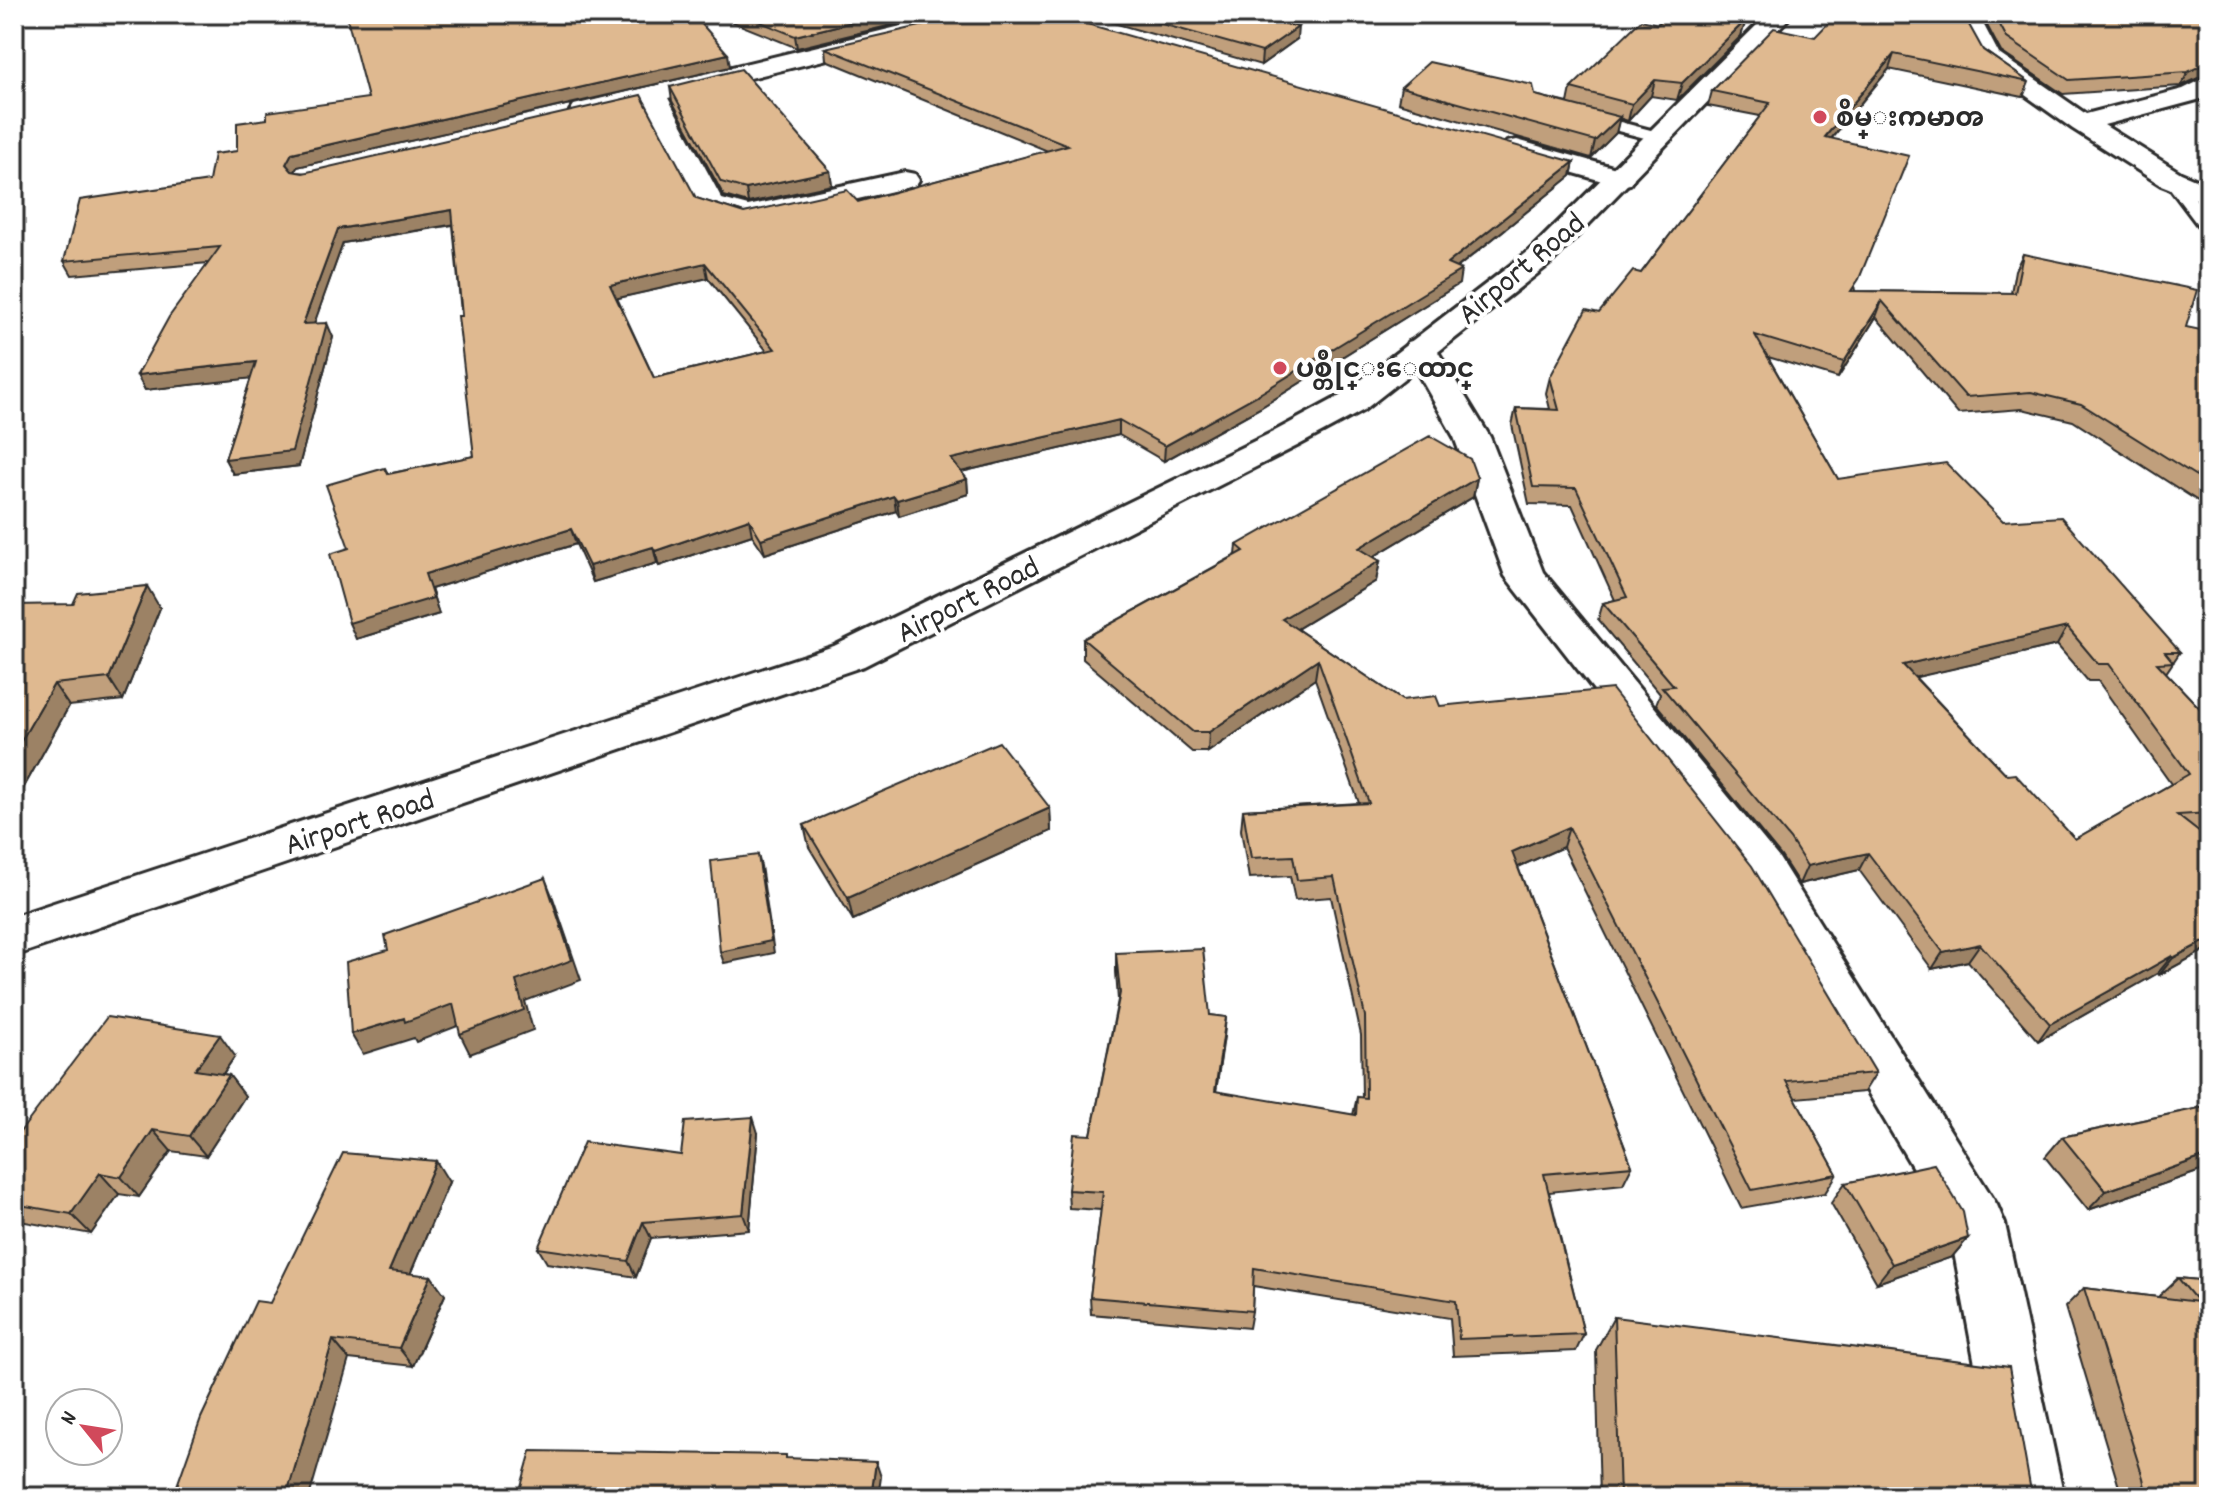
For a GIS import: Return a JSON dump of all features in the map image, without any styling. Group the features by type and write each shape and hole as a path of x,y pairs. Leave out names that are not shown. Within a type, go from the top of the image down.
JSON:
{"street":[{"path":"563,116 653,95 873,28 984,14"},
{"name":"Airport Road","path":"14,936 849,656 1352,403 1540,257 1781,14"},
{"path":"1966,14 1989,58 2082,123 2171,179 2209,195"},
{"path":"2082,123 2192,94 2209,84"},
{"path":"653,95 711,205 731,213 747,215 905,180"},
{"path":"1500,143 1620,178"},
{"path":"1420,349 1472,437 1525,576 1762,871 1977,1224 2032,1497"}],"lane":[{"path":"1569,113 1660,137"},
{"path":"2171,179 2209,228"}],"building":[{"path":"346,14 693,14 728,54 292,153 286,164 292,171 303,173 641,95 696,198 744,213 847,190 858,202 1068,145 825,48 972,14 1052,14 1574,162 1447,264 1461,270 1261,393 1165,446 1119,420 951,459 967,479 897,500 894,496 761,539 749,519 655,551 653,547 589,566 571,529 425,574 433,598 349,623 330,554 349,548 326,485 385,468 388,474 474,456 458,316 462,316 452,210 338,229 303,324 327,323 292,451 225,459 256,362 137,375 169,317 220,247 64,261 80,200 209,181 214,154 237,151 237,123 267,119 267,112 368,98","holes":["705,263 775,349 654,378 610,285"]},
{"path":"741,14 885,14 795,36"},
{"path":"1126,14 1253,14 1298,27 1262,52"},
{"path":"1667,14 1717,14 1746,20 1682,83 1655,80 1632,104 1571,88 1641,20 1658,24"},
{"path":"1837,14 1963,14 1983,50 2029,82 1894,54 1825,137 1909,156 1859,279 1851,291 2015,293 2023,254 2197,290 2186,327 2201,330 2209,484 2081,404 2031,392 1966,397 1882,301 1844,362 1755,335 1838,479 1946,463 2003,521 2061,517 2180,652 2165,652 2173,662 2157,663 2209,718 2209,813 2177,815 2209,840 2209,939 2172,956 2050,1024 1980,944 1943,952 1868,853 1807,866 1790,839 1662,687 1674,686 1603,603 1627,597 1576,488 1533,487 1516,408 1559,410 1550,377 1586,310 1599,313 1633,271 1641,273 1770,103 1712,91 1774,28 1815,37","holes":["2067,627 2098,664 2109,664 2189,774 2075,839 2015,774 2007,775 1903,665"]},
{"path":"1994,14 2209,14 2209,62 2188,72 2069,80 2007,38"},
{"path":"1429,62 1533,85 1535,95 1620,117 1595,141 1401,87"},
{"path":"741,69 830,171 746,189 721,182 670,87"},
{"path":"1430,436 1470,459 1477,478 1359,548 1380,561 1282,619 1402,700 1436,696 1440,706 1612,689 1752,866 1876,1073 1786,1081 1837,1174 1752,1190 1569,827 1512,852 1632,1166 1544,1174 1584,1334 1459,1339 1456,1301 1254,1268 1252,1311 1090,1297 1103,1192 1068,1190 1074,1134 1091,1135 1120,993 1116,953 1203,949 1210,1015 1226,1017 1215,1091 1356,1115 1357,1097 1366,1098 1365,1016 1334,877 1297,880 1293,856 1251,858 1243,810 1369,803 1318,659 1209,732 1193,732 1083,639 1244,551 1237,545"},
{"path":"147,586 109,678 54,684 14,753 14,605 73,604 78,593"},
{"path":"999,742 1050,808 848,898 804,825"},
{"path":"758,855 771,941 720,952 711,861"},
{"path":"545,878 572,960 516,981 524,1010 460,1034 453,1004 405,1022 404,1018 351,1034 346,962 388,950 385,935"},
{"path":"107,1017 220,1035 195,1070 229,1075 189,1136 153,1130 121,1177 100,1173 71,1214 14,1204 14,1168 21,1158 14,1157 14,1140"},
{"path":"2209,1106 2209,1155 2106,1191 2062,1137"},
{"path":"753,1117 743,1214 643,1222 628,1261 538,1248 584,1142 681,1155 685,1122"},
{"path":"343,1153 436,1161 389,1271 431,1276 399,1348 333,1340 286,1497 173,1497 201,1418 256,1301 270,1303"},
{"path":"1934,1164 1963,1212 1968,1238 1892,1264 1845,1183"},
{"path":"2178,1278 2209,1281 2209,1497 2147,1497 2084,1288 2198,1302"},
{"path":"1614,1317 2009,1367 2032,1497 1620,1497"},
{"path":"531,1451 786,1455 786,1458 876,1462 871,1497 518,1497"}],"place":[{"name":"စိမ္းကမာၻ","path":"1820,117"},
{"name":"ပစ္တိုင္းေထာင္","path":"1280,368"}]}
